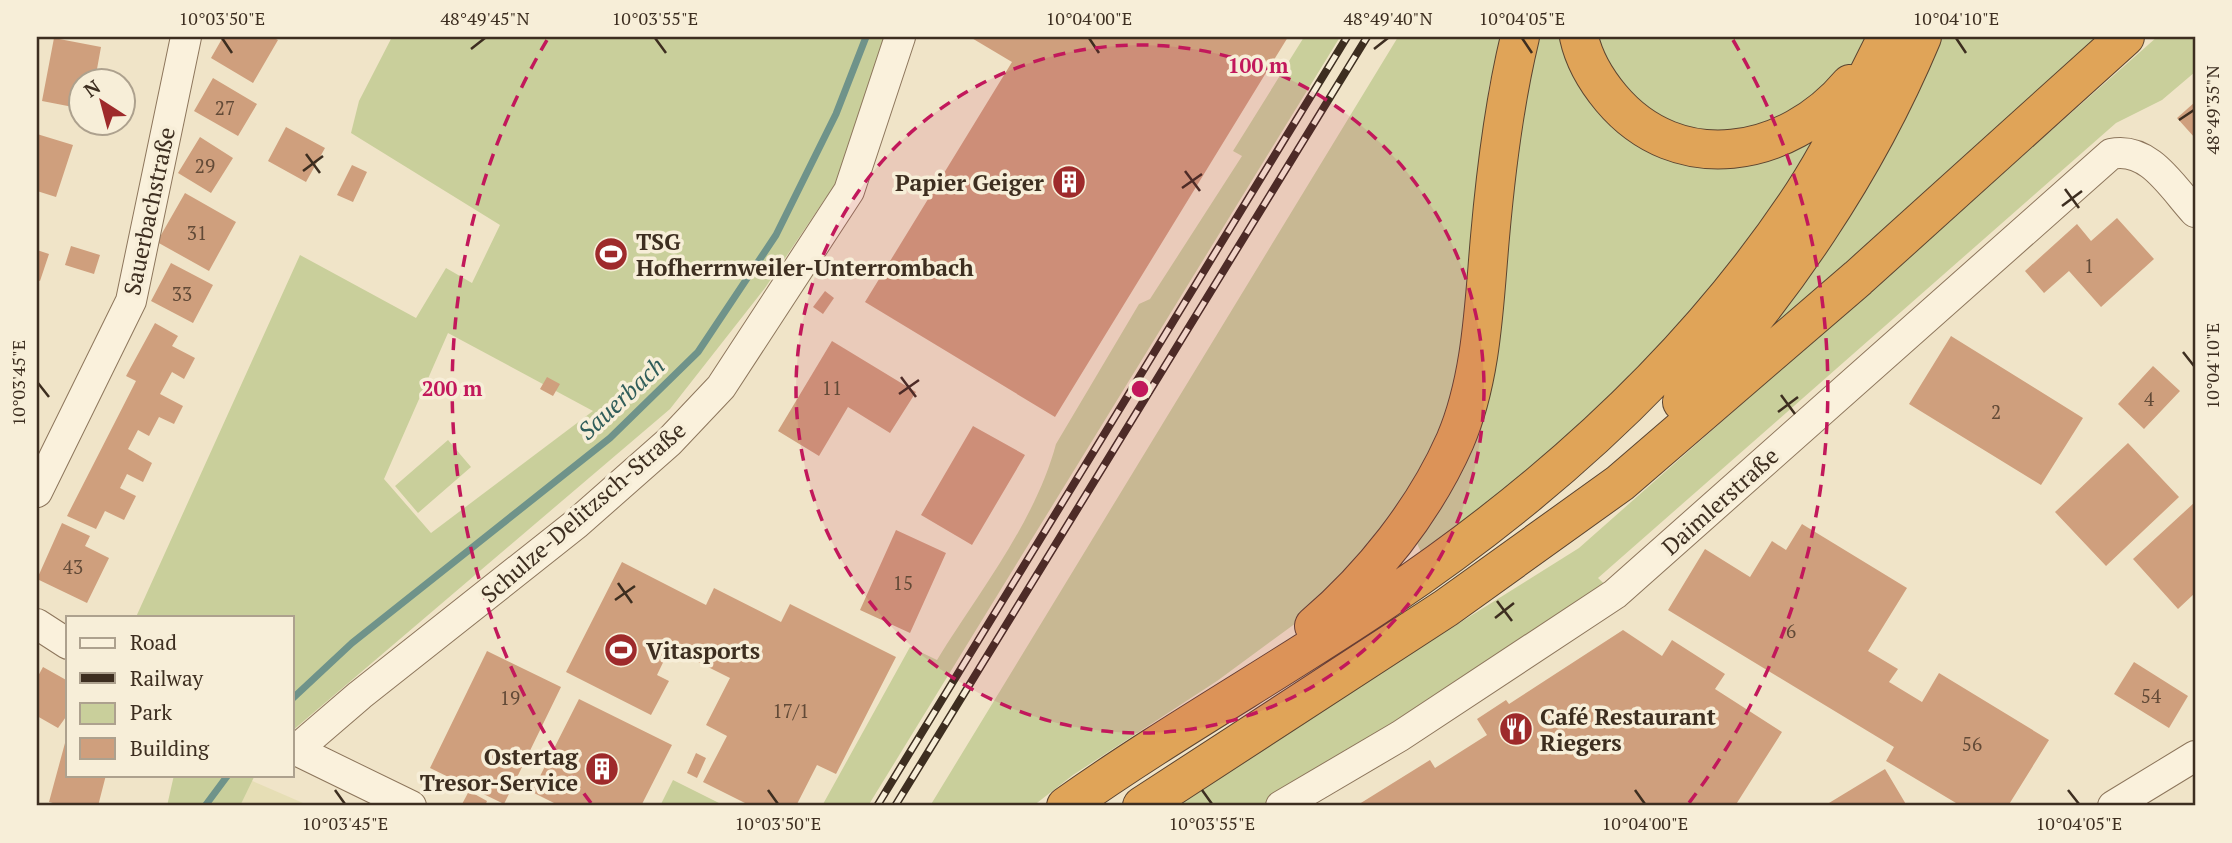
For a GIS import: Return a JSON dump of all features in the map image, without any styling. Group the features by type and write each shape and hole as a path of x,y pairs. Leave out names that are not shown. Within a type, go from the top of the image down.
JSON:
{"highway":[{"path":"1224,702 1332,611 1378,561 1420,506 1455,440 1481,332 1501,134 1520,37"},
{"path":"1579,37 1583,52 1598,82 1621,110 1653,134 1691,147 1733,150 1797,130 1820,115 1848,87 1885,37"},
{"path":"1066,806 1385,601 1464,544 1590,441 1653,381 1717,309 1803,193 1885,37"},
{"path":"1567,518 1719,362 1805,250 1873,138 1922,37"},
{"path":"1142,806 1446,608 1620,482 1858,278 2125,37"}],"street":[{"name":"Sauerbachstraße","path":"37,492 131,301 186,37"},
{"name":"Schulze-Delitzsch-Straße","path":"294,749 576,524 669,442 721,387 849,191 900,37"},
{"name":"Daimlerstraße","path":"1281,806 1400,736 1615,594 2103,160 2124,151 2139,155 2151,164 2195,212"},
{"path":"37,624 66,643"},
{"path":"294,749 411,806"},
{"path":"2113,806 2195,757"}],"shaded area":[{"path":"250,780 310,806 240,806"}],"green space":[{"path":"392,37 888,37 835,184 765,288 670,409 294,729 294,616 136,616 300,255 416,318 446,268 472,283 500,225 351,133 359,101","holes":["448,333 593,411 431,533 384,479"]},
{"path":"1304,37 1340,37 868,806 822,806 910,647 937,660 1004,556 1047,473 1056,444 1139,304 1150,299 1242,156 1233,151"},
{"path":"1398,37 1501,37 1489,86 1465,316 1527,37 2101,37 1746,354 1697,318 1580,437 1421,552 1400,507 1353,571 1296,623 1217,681 1073,775 1033,806 930,806"},
{"path":"2157,37 2195,37 2195,72 2162,100 2116,123 1598,578 1615,594 1281,806 1167,806 1579,548"},
{"path":"448,440 471,467 418,513 395,486"},
{"path":"174,776 255,776 240,806 167,806"},
{"path":"673,780 725,806 660,806"}],"building":[{"path":"223,37 272,37 278,40 253,83 211,58"},
{"name":"Papier Geiger","path":"970,37 1288,37 1055,417 865,302 1012,62"},
{"path":"54,38 101,47 98,66 66,66 66,106 42,101"},
{"path":"213,78 257,104 238,136 194,111"},
{"path":"2195,102 2195,138 2177,118"},
{"path":"286,127 325,148 306,182 268,161"},
{"path":"37,134 73,145 56,197 37,191"},
{"path":"200,137 233,158 211,193 178,173"},
{"path":"352,165 367,172 353,202 337,195"},
{"path":"185,193 236,222 209,271 157,242"},
{"path":"2117,218 2154,259 2101,307 2069,271 2044,293 2025,271 2077,224 2091,241"},
{"path":"71,246 100,255 94,274 65,265"},
{"path":"37,250 49,254 40,281 37,280"},
{"path":"171,263 213,285 193,323 151,301"},
{"path":"825,291 834,298 823,314 813,307"},
{"path":"155,323 178,336 172,346 195,358 184,379 172,372 160,394 183,406 174,424 159,417 149,436 138,430 128,449 152,463 143,482 127,474 120,488 136,496 124,520 105,511 96,529 67,516 136,381 126,376"},
{"path":"1951,336 2083,418 2041,485 1909,404"},
{"path":"832,341 916,392 890,433 848,407 819,456 778,431"},
{"path":"2153,366 2180,391 2144,429 2118,404"},
{"path":"547,377 560,384 553,396 540,389"},
{"path":"973,426 1025,455 972,545 921,515"},
{"path":"2128,443 2179,497 2106,566 2055,512"},
{"path":"2195,502 2195,593 2178,609 2133,559"},
{"path":"62,523 90,536 85,546 109,558 87,603 37,579"},
{"path":"1802,524 1907,588 1868,651 1898,669 1889,682 1922,702 1939,673 2049,740 2008,806 1961,806 1886,761 1894,747 1668,610 1705,549 1750,577 1772,541 1786,550"},
{"path":"896,530 946,553 910,633 860,610"},
{"path":"622,562 706,605 714,588 781,622 790,604 896,657 836,774 817,765 796,806 751,806 703,782 727,736 706,725 730,678 670,648 657,675 669,681 651,715 566,672"},
{"path":"1623,630 1662,656 1672,640 1725,674 1715,689 1782,732 1735,806 1356,806 1430,760 1435,768 1487,735 1477,719 1506,700 1509,704"},
{"path":"487,651 561,687 504,804 430,768"},
{"path":"2134,662 2188,696 2169,728 2114,694"},
{"path":"43,667 66,680 66,717 58,728 37,716 37,678"},
{"name":"Ostertag Tresor-Service","path":"579,699 672,745 641,806 560,806 532,792"},
{"path":"65,743 66,776 106,776 98,806 64,806 49,802"},
{"path":"696,753 706,758 697,778 687,773"},
{"path":"1885,769 1907,806 1824,806"},
{"path":"469,791 487,801 485,806 461,806"}],"waterway":[{"name":"Sauerbach","path":"294,697 352,643 610,438 698,352 776,235 836,114 866,37"},
{"name":"Sauerbach","path":"205,806 227,776"}],"railway":[{"path":"877,806 1347,37"},
{"path":"895,806 1367,37"}],"place":[{"name":"Papier Geiger","path":"1069,182"},
{"name":"TSG Hofherrnweiler-Unterrombach","path":"611,254"},
{"name":"Vitasports","path":"621,650"},
{"name":"Café Restaurant Riegers","path":"1516,729"},
{"name":"Ostertag Tresor-Service","path":"602,769"}]}
